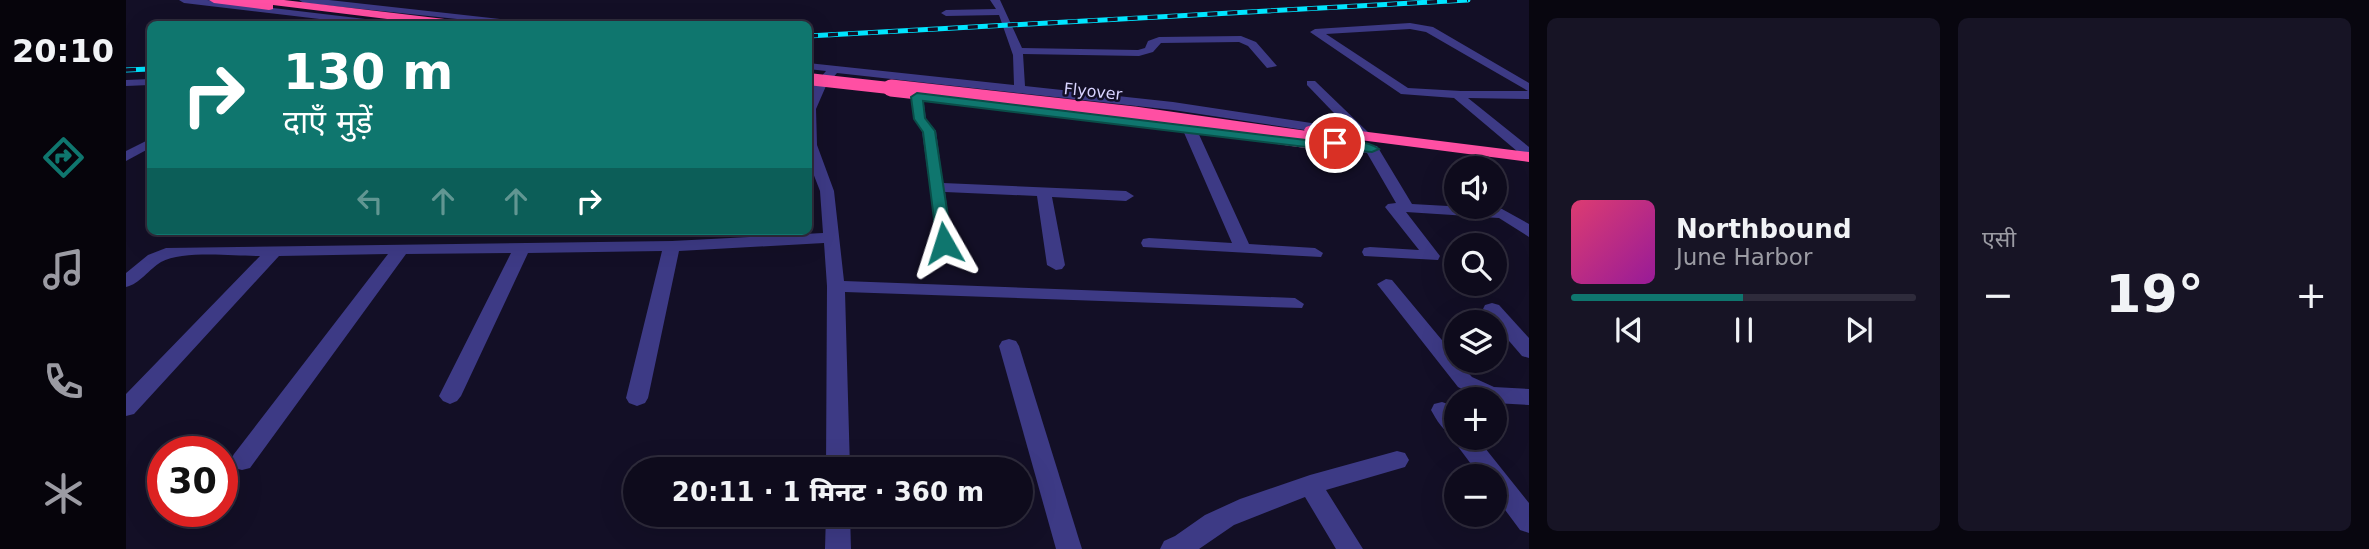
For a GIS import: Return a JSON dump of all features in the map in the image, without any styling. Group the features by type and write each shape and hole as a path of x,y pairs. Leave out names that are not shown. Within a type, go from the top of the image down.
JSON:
{"highway":[{"path":"214,0 383,21"},
{"path":"257,0 428,21"},
{"name":"Flyover","path":"812,79 1369,143"},
{"path":"1369,143 1529,156"},
{"path":"1369,143 1529,166"}],"street":[{"path":"184,0 357,21"},
{"path":"304,0 491,21"},
{"path":"995,0 1018,51 1019,90"},
{"path":"946,13 1002,12"},
{"path":"1529,88 1429,29 1410,26 1315,32 1405,91 1461,95 1529,95"},
{"path":"1018,51 1139,53 1149,50 1153,43 1159,40 1237,39 1252,44 1271,66"},
{"path":"812,66 1173,106 1314,126 1369,143"},
{"path":"812,79 833,69"},
{"path":"812,79 917,97 1306,144 1369,143"},
{"path":"126,83 147,82"},
{"path":"1311,83 1369,143 1406,207"},
{"path":"1461,95 1459,98 1529,156"},
{"path":"917,97 919,119 929,131 944,243"},
{"path":"1189,128 1242,247"},
{"path":"126,157 147,145"},
{"path":"812,150 827,191 836,286 838,457"},
{"path":"938,187 1126,196"},
{"path":"1044,192 1056,265"},
{"path":"1370,252 1432,255 1392,208 1502,214 1529,232"},
{"path":"126,282 154,259 172,252 672,246 831,238"},
{"path":"1149,243 1315,253"},
{"path":"637,398 672,246"},
{"path":"242,461 402,248"},
{"path":"450,396 522,248"},
{"path":"126,408 275,250"},
{"path":"1386,284 1465,382 1491,395 1529,397"},
{"path":"836,286 1295,304"},
{"path":"1492,309 1529,351"},
{"path":"1009,346 1069,549"},
{"path":"1475,450 1487,464"},
{"path":"1173,549 1184,546 1213,523 1236,512 1310,485 1396,460"},
{"path":"1310,485 1350,549"},
{"path":"1507,486 1529,522"},
{"path":"838,527 838,549"}],"railway":[{"path":"812,36 1468,0"},
{"path":"126,70 147,69"}],"route":[{"path":"944,243 929,131 919,119 917,97 1306,144 1372,149 1335,143"}]}
